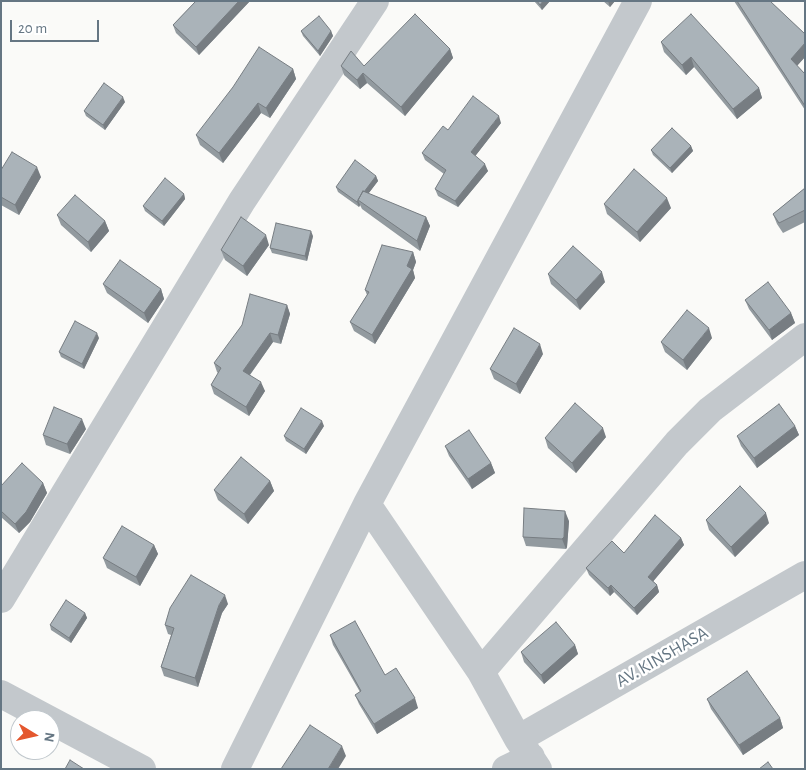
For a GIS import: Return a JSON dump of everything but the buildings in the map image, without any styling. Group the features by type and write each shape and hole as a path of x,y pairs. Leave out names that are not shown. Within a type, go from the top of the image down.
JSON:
{"street":[{"path":"1,599 242,201 375,1"},
{"path":"235,769 367,504 638,1"},
{"path":"482,672 677,443 710,410 805,337"},
{"path":"367,504 482,672 529,755"},
{"name":"AV. KINSHASA","path":"506,769 805,575"},
{"path":"1,694 142,769"}]}
